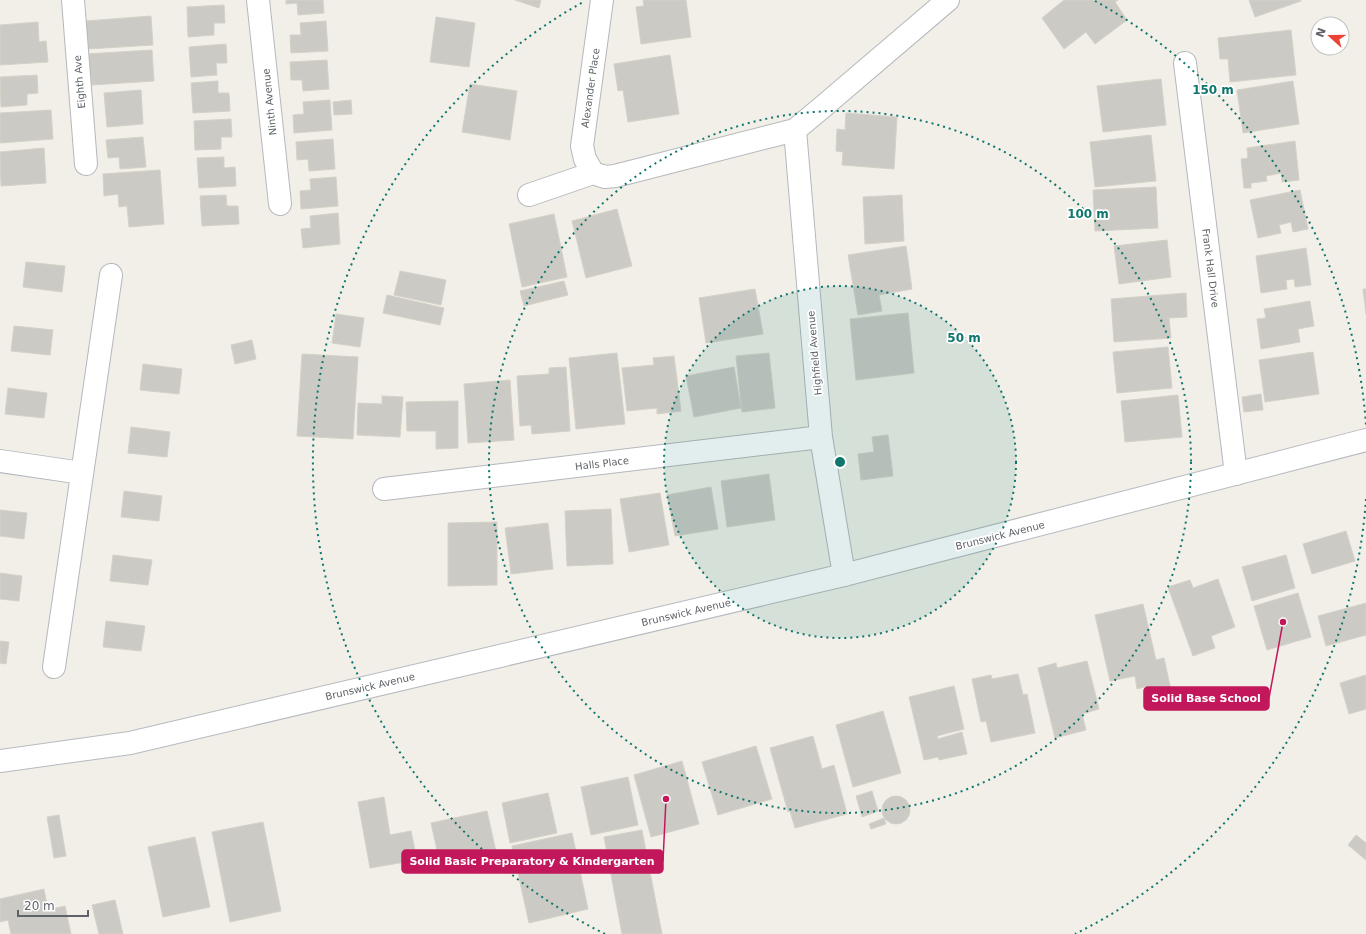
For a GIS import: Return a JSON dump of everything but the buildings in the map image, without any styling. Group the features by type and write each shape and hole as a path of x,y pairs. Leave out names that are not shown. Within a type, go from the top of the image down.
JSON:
{"street":[{"name":"Eighth Ave","path":"73,0 86,164"},
{"name":"Ninth Avenue","path":"258,0 280,204"},
{"name":"Alexander Place","path":"594,173 585,160 582,146 602,0"},
{"path":"529,195 594,173 605,177 616,176 795,130 948,0"},
{"name":"Frank Hall Drive","path":"1185,63 1236,474"},
{"name":"Highfield Avenue","path":"795,130 821,437 844,575"},
{"path":"54,667 111,275"},
{"name":"Halls Place","path":"384,489 821,437"},
{"name":"Brunswick Avenue","path":"0,761 130,743 844,575 1366,440"},
{"path":"0,461 82,473"}],"place":[{"name":"Solid Base School","path":"1283,622"},
{"name":"Solid Basic Preparatory & Kindergarten","path":"666,799"}]}
